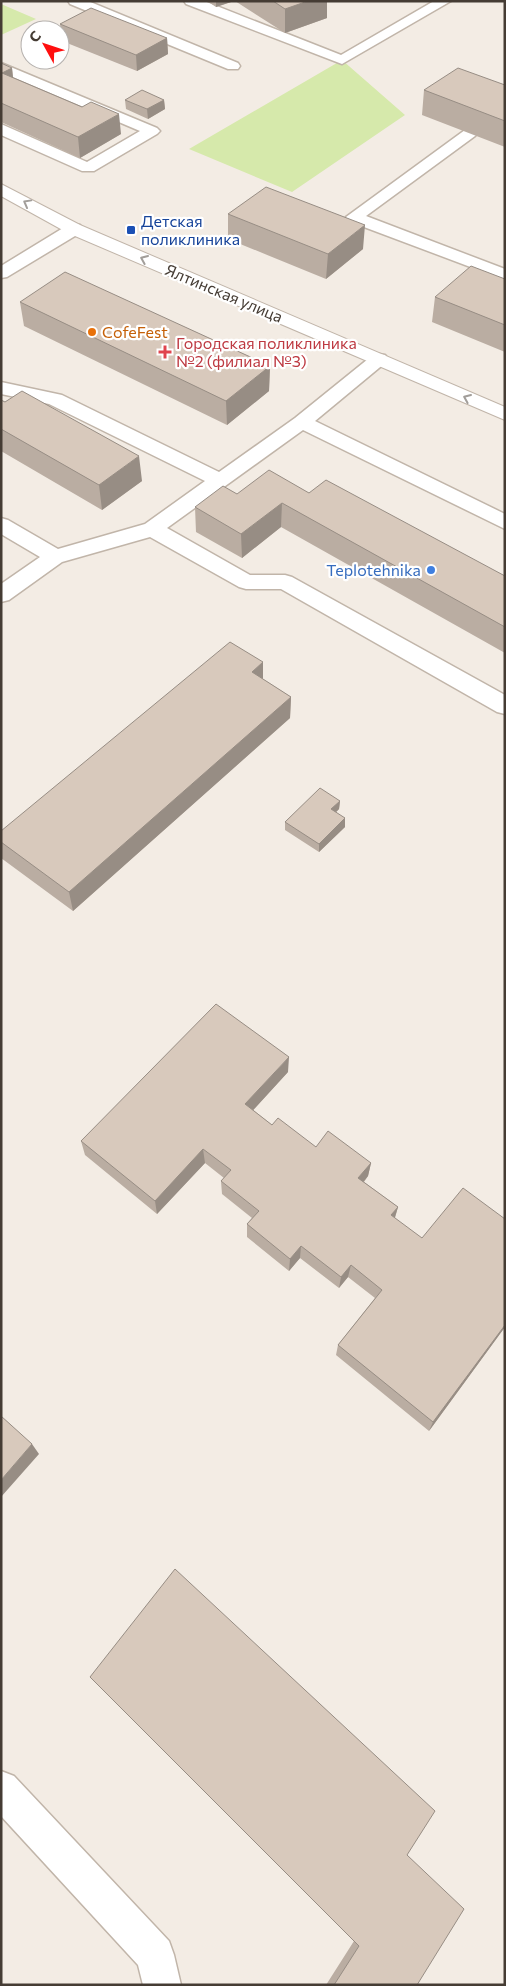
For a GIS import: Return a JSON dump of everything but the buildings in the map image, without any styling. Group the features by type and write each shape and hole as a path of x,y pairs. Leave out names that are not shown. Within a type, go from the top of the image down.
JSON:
{"street":[{"name":"Ялтинская улица","path":"1,189 74,229 505,414"}],"lane":[{"path":"75,1 233,66"},
{"path":"191,1 342,60 444,1"},
{"path":"1,66 152,131 88,168 1,129"},
{"path":"470,133 354,217 505,275"},
{"path":"1,273 74,229"},
{"path":"1,595 55,557 152,529 302,422 378,359"},
{"path":"1,388 55,399 219,480"},
{"path":"302,422 505,522"},
{"path":"1,525 55,557"},
{"path":"152,529 246,582 284,582 505,706"},
{"path":"1,1789 155,1955 162,1985"}],"green space":[{"path":"1,4 36,19 20,20 20,26 1,35"},
{"path":"342,60 405,115 292,192 189,149"}],"place":[{"name":"Детская поликлиника","path":"131,230"},
{"name":"CofeFest","path":"92,332"},
{"name":"Городская поликлиника №2 (филиал №3)","path":"165,352"},
{"name":"Teplotehnika","path":"431,570"}]}
